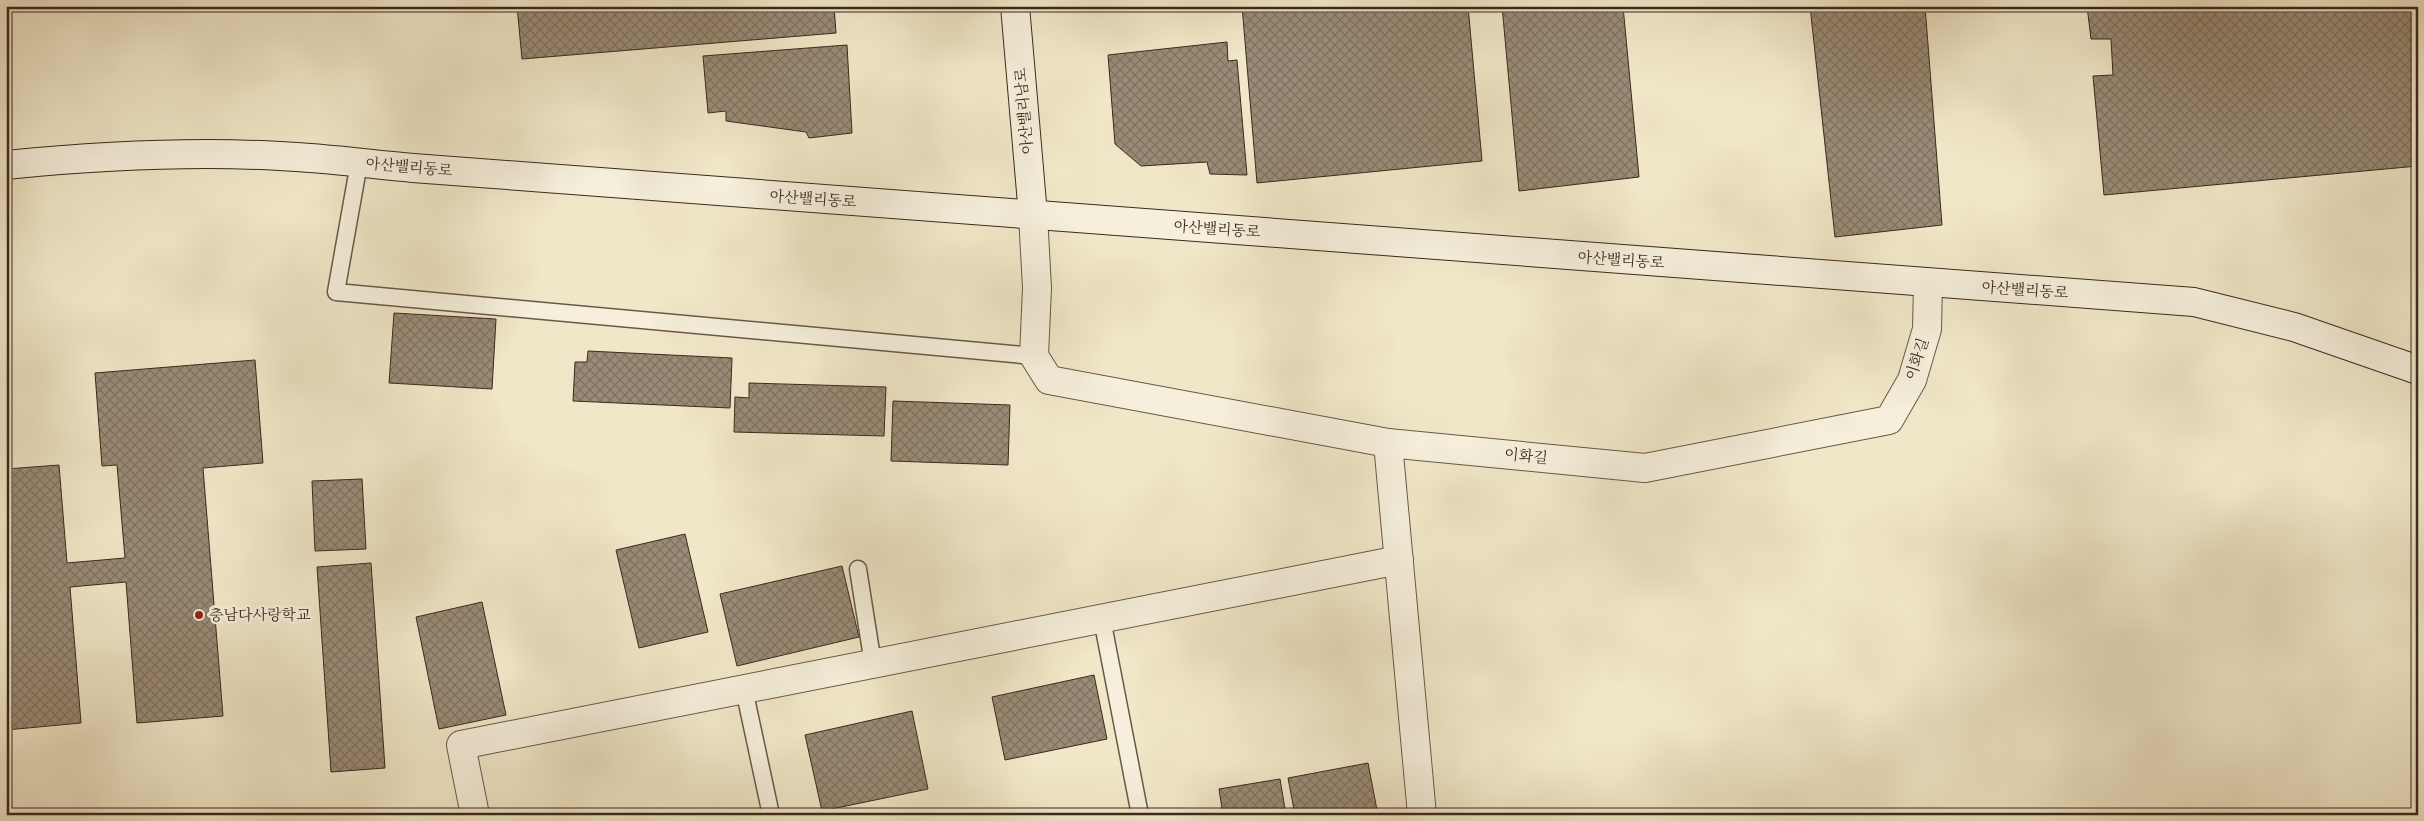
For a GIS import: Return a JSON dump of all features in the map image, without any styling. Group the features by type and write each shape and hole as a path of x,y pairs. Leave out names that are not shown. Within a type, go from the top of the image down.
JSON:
{"street":[{"name":"아산밸리남로","path":"1016,6 1037,288 1034,356"},
{"name":"아산밸리동로","path":"6,165 80,157 212,154 280,156 1033,216 2194,302 2294,327 2418,370"},
{"name":"이화길","path":"1034,356 1049,380 1388,443 1645,468 1889,420 1912,380 1927,329 1928,283"},
{"path":"1388,443 1422,815"},
{"path":"475,815 461,746 1399,560"}],"lane":[{"path":"359,163 336,292 1034,356"},
{"path":"858,569 873,664"},
{"path":"1102,619 1140,815"},
{"path":"744,689 771,815"}],"building":[{"path":"517,6 834,6 836,33 522,59"},
{"path":"1242,6 1468,6 1482,161 1257,183"},
{"path":"1502,6 1623,6 1639,177 1519,191"},
{"path":"1810,6 1925,6 1942,225 1835,237"},
{"path":"2087,6 2418,6 2418,166 2104,195 2093,76 2113,75 2111,39 2091,39"},
{"path":"1227,42 1228,61 1237,60 1247,175 1210,174 1207,162 1141,166 1115,144 1108,55"},
{"path":"847,45 852,133 809,138 806,132 726,121 726,111 708,113 703,56"},
{"path":"394,313 496,319 492,389 389,383"},
{"path":"588,351 732,358 730,408 573,401 575,362 587,362"},
{"path":"255,360 263,463 203,468 223,716 137,723 126,582 70,587 81,723 6,730 6,469 59,465 67,563 125,558 117,465 102,466 95,373"},
{"path":"749,383 886,387 884,436 734,432 735,397 749,398"},
{"path":"893,401 1010,405 1008,465 891,461"},
{"path":"362,479 366,549 315,551 312,481"},
{"path":"685,534 708,632 639,648 616,550"},
{"path":"371,563 385,768 331,772 317,567"},
{"path":"842,566 859,637 737,666 720,594"},
{"path":"482,602 506,715 439,729 416,617"},
{"path":"1094,675 1107,739 1005,760 992,697"},
{"path":"912,711 928,789 822,811 805,735"},
{"path":"1368,763 1378,815 1295,815 1288,778"},
{"path":"1280,779 1286,815 1223,815 1219,789"}],"place":[{"name":"충남다사랑학교","path":"199,615"}]}
